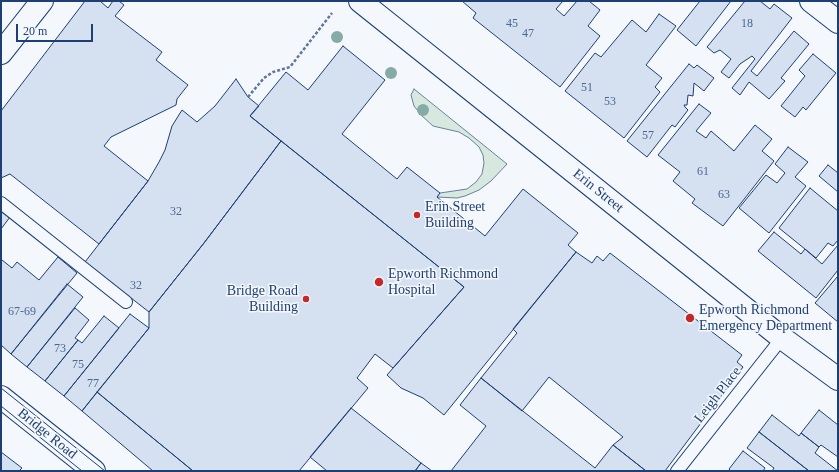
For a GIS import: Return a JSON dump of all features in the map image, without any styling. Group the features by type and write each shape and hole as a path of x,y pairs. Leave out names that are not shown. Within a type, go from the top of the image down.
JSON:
{"street":[{"path":"1,53 42,1"},
{"name":"Erin Street","path":"360,1 782,338 838,379"},
{"path":"811,1 838,22"},
{"name":"Bridge Road","path":"1,396 94,471"}],"lane":[{"path":"1,203 126,302"},
{"name":"Leigh Place","path":"677,471 782,338"}],"path":[{"path":"248,97 264,78 273,72 290,67 332,13"}],"shaded area":[{"path":"414,89 507,164 491,181 479,190 457,198 437,197 440,193 467,189 476,182 482,174 484,163 483,155 479,147 469,138 459,132 433,126 421,115 414,106 411,95"}],"building":[{"path":"85,1 100,1 108,8 113,1 119,1 124,5 115,16 162,52 156,60 188,85 177,99 176,105 111,137 104,146 148,181 99,244 10,174 1,178 1,111"},
{"path":"462,1 563,1 556,9 564,16 577,1 589,1 600,10 588,26 600,36 560,87 473,18 476,13"},
{"path":"700,1 731,1 696,46 677,30"},
{"path":"745,1 760,1 770,9 774,4 792,18 751,71 757,76 794,31 809,44 781,78 785,81 769,99 749,82 740,95 732,88 755,59 752,56 740,64 729,78 721,72 731,59 720,50 714,53 707,47"},
{"path":"659,14 676,26 646,65 662,78 655,87 660,92 624,138 565,91 595,53 601,57 632,20 646,32"},
{"name":"Erin Street Building","path":"343,46 385,80 342,134 397,179 407,167 440,193 437,197 485,236 523,189 578,233 568,245 576,252 444,415 423,398 401,388 387,375 464,287 250,116 286,72 308,90"},
{"path":"813,54 836,73 806,110 803,107 795,117 781,106 805,76 799,70"},
{"path":"689,64 694,68 697,65 714,78 704,91 694,83 693,96 688,95 687,105 684,105 688,110 675,127 672,125 647,157 627,141"},
{"path":"236,79 248,97 259,106 250,116 281,141 204,243 149,312 85,262 148,181 165,150 172,126 182,110 197,122 215,106"},
{"path":"699,104 711,113 696,131 706,138 711,131 734,151 755,125 772,139 762,151 774,161 723,226 692,203 695,199 673,181 680,172 658,155"},
{"name":"Bridge Road Building","path":"281,141 464,287 393,368 375,354 357,378 368,388 299,471 193,471 97,392 149,328 149,312 204,243"},
{"path":"788,147 808,162 795,177 806,186 769,233 739,208 766,175 777,183 785,173 775,164"},
{"path":"828,165 838,173 838,192 819,176"},
{"path":"810,188 838,211 838,240 833,246 828,243 816,258 779,228"},
{"path":"1,210 10,217 1,229"},
{"path":"774,232 801,254 805,249 822,264 838,245 838,270 816,298 758,251"},
{"path":"576,252 592,263 597,256 603,261 610,253 742,355 737,362 743,367 665,471 646,471 613,445 623,437 549,377 522,411 481,378 517,333 513,329"},
{"path":"58,257 77,273 11,354 1,345 1,260 12,268 17,262 39,280"},
{"path":"838,276 838,322 815,303"},
{"path":"67,284 83,297 27,367 11,354"},
{"path":"75,308 89,320 75,338 78,340 45,381 27,367"},
{"path":"130,314 149,328 82,411 64,396"},
{"path":"104,316 119,328 64,396 45,381 78,340 82,343"},
{"path":"481,378 595,468 613,445 646,471 451,471 486,426 460,405"},
{"path":"97,392 193,471 153,471 82,411"},
{"path":"351,408 421,463 415,471 327,471 310,457"},
{"path":"819,410 838,425 838,457 821,445 819,447 801,433"},
{"path":"772,415 799,436 801,433 819,447 815,453 838,471 809,471 759,432"},
{"path":"759,432 809,471 772,471 774,468 747,448"},
{"path":"743,451 765,468 763,471 731,471 729,469"},
{"path":"1,452 22,468 19,471 1,471"},
{"path":"421,463 432,471 415,471"}],"tram line":[{"path":"1,388 105,471"},
{"path":"1,406 82,471"}],"place":[{"name":"Erin Street Building","path":"417,215"},
{"name":"Epworth Richmond Hospital","path":"379,282"},
{"name":"Bridge Road Building","path":"306,299"},
{"name":"Epworth Richmond Emergency Department","path":"690,318"}]}
